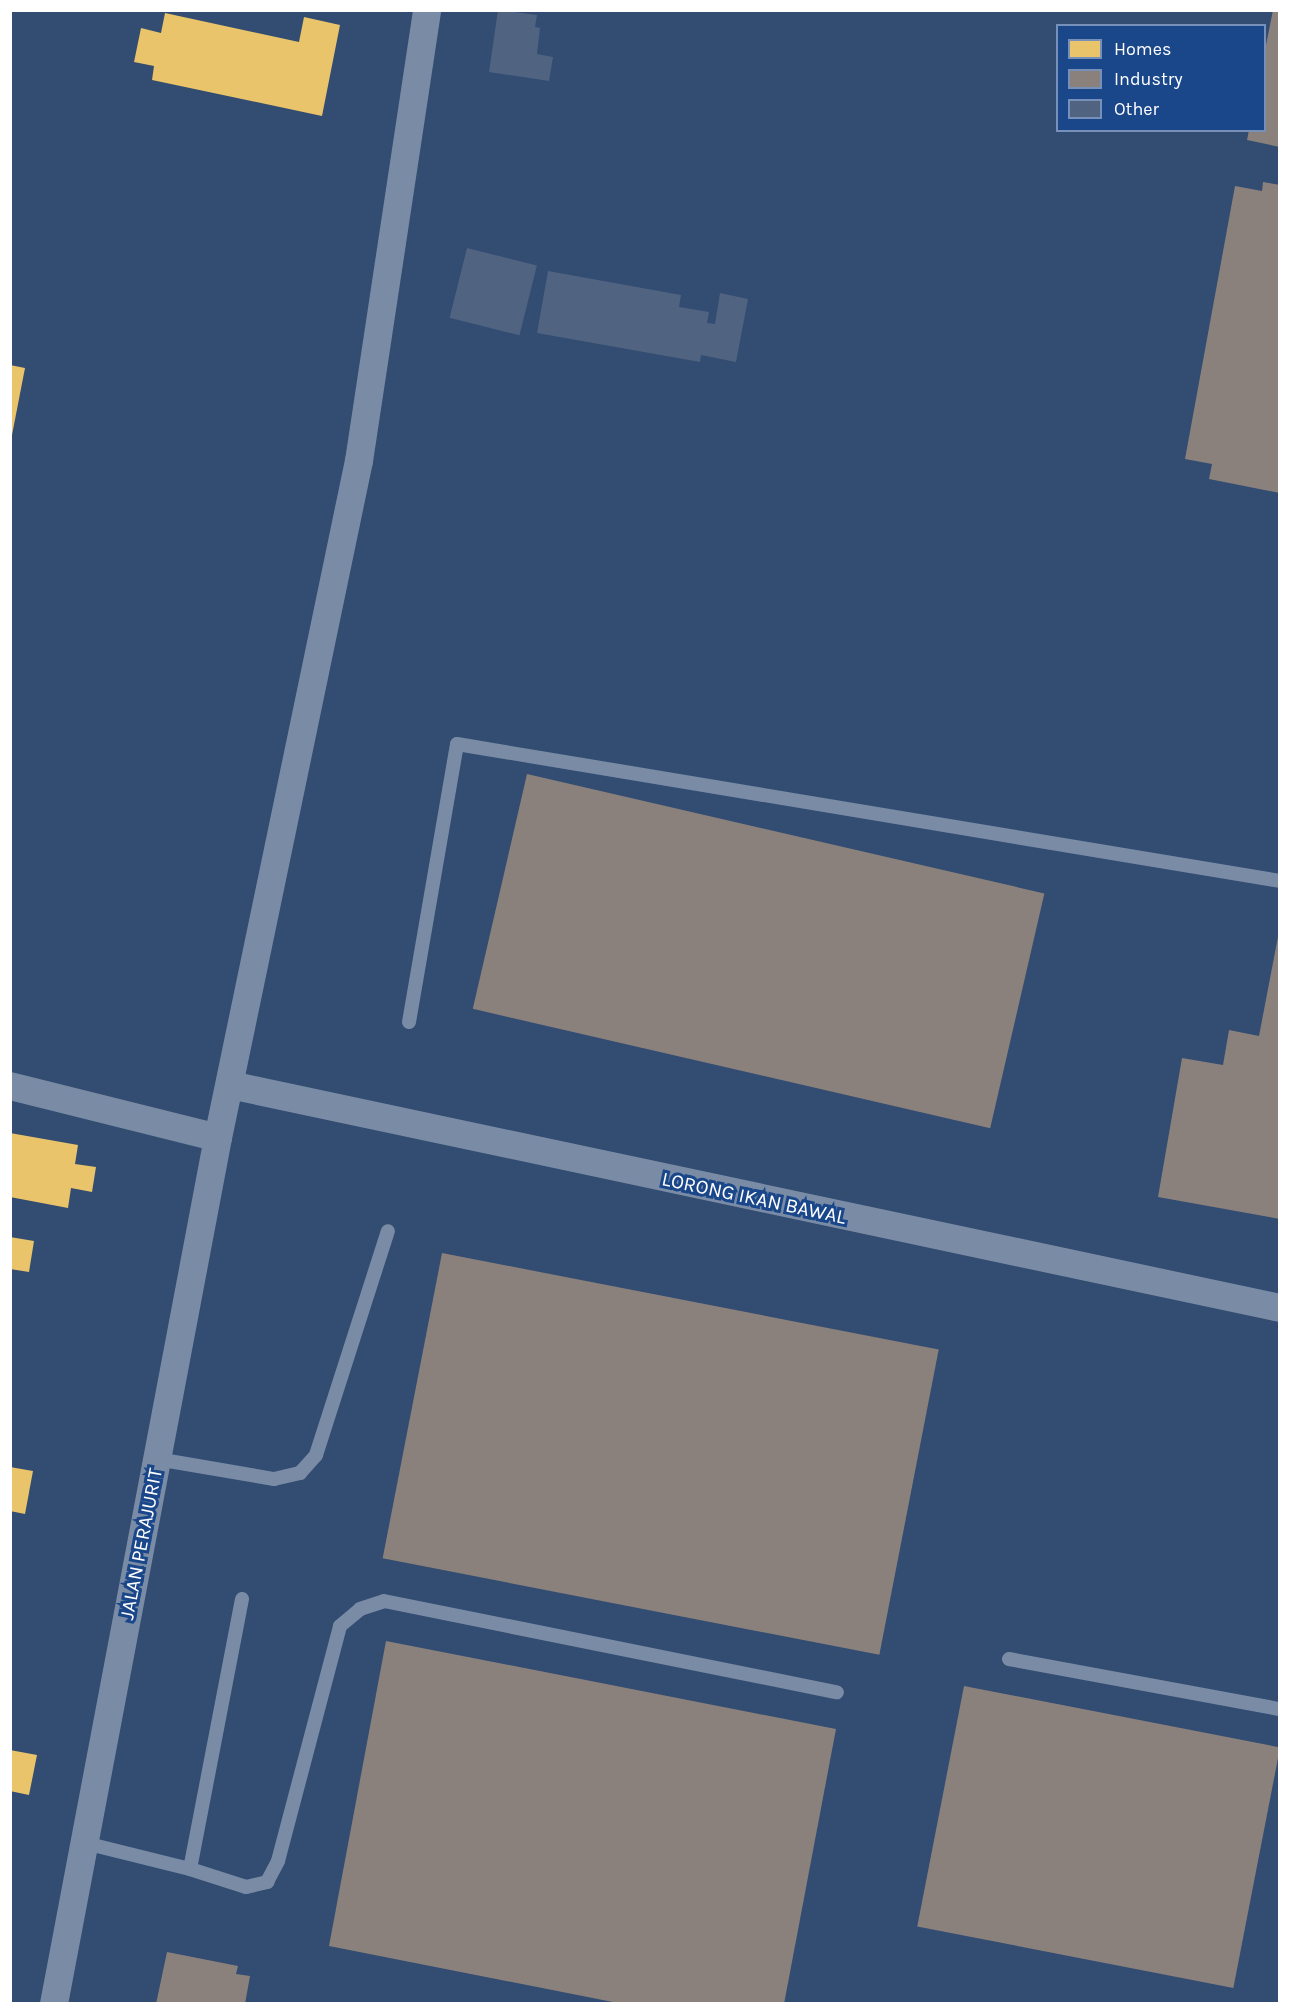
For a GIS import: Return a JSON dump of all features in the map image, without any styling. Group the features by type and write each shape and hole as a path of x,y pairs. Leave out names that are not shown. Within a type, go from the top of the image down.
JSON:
{"street":[{"name":"JALAN PERAJURIT","path":"54,2004 218,1138 359,461 427,10"},
{"name":"LORONG IKAN BAWAL","path":"230,1085 1280,1308"},
{"path":"10,1086 218,1138"}],"lane":[{"path":"409,1022 457,744 1280,881"},
{"path":"157,1459 274,1479 300,1473 316,1455 388,1232"},
{"path":"190,1869 242,1599"},
{"path":"85,1843 190,1869 246,1887 267,1882 278,1861 340,1626 360,1609 384,1601 837,1692"},
{"path":"1009,1659 1280,1709"}],"building: Homes":[{"path":"165,13 299,42 304,17 340,25 322,116 152,80 154,66 134,62 141,28 161,33"},
{"path":"10,365 25,368 12,435 10,434"},
{"path":"10,1133 78,1145 75,1164 96,1167 92,1192 71,1188 68,1208 10,1197"},
{"path":"10,1237 34,1241 29,1272 10,1269"},
{"path":"10,1467 33,1471 25,1514 10,1511"},
{"path":"10,1750 37,1755 29,1795 10,1791"}],"building: Industry":[{"path":"1273,10 1280,10 1280,147 1247,140 1249,132 1266,132 1266,45"},
{"path":"1263,182 1280,185 1280,493 1209,479 1212,464 1185,459 1235,186 1262,191"},
{"path":"527,774 1044,893 990,1128 473,1009"},
{"path":"1280,926 1280,1219 1158,1197 1182,1058 1223,1065 1229,1030 1259,1036"},
{"path":"442,1253 939,1350 879,1655 383,1558"},
{"path":"386,1641 836,1729 784,2004 623,2004 329,1946"},
{"path":"964,1686 1280,1747 1233,1988 917,1926"},
{"path":"167,1952 238,1966 236,1974 250,1976 245,2004 156,2004"}],"building: Other":[{"path":"498,10 537,15 535,27 540,28 537,54 553,57 549,81 489,72"},
{"path":"467,248 537,265 519,335 450,318"},
{"path":"548,271 681,295 679,307 709,312 707,323 715,324 720,293 748,299 736,362 701,355 700,362 537,333"}]}
